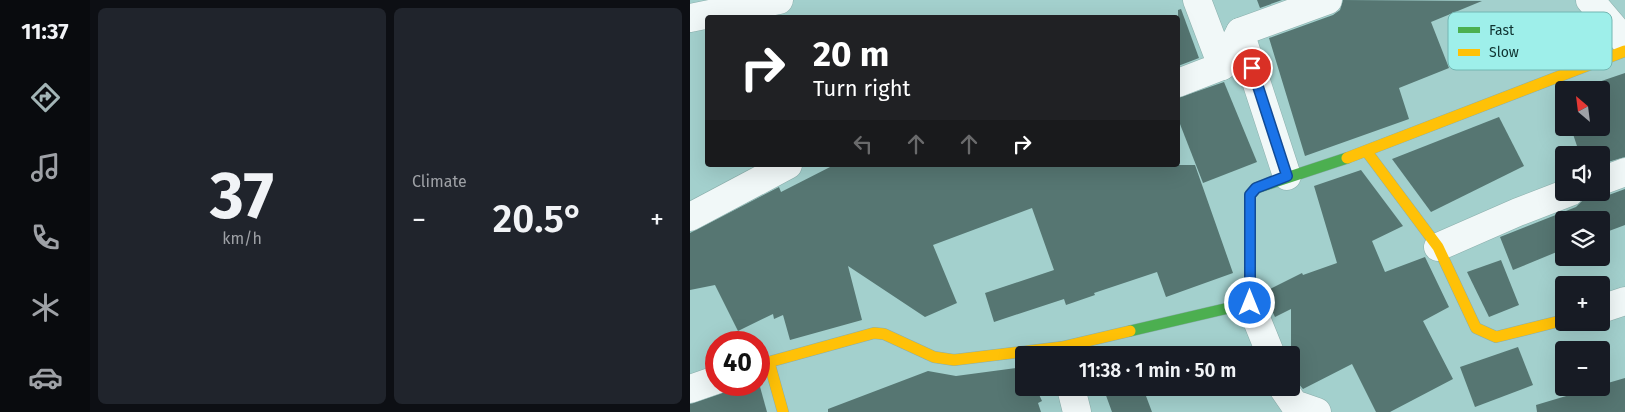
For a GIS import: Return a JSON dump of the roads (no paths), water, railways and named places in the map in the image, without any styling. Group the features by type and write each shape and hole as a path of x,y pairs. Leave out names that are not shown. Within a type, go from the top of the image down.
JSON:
{"street":[{"path":"690,18 779,0"},
{"path":"1197,0 1222,66"},
{"path":"1180,82 1222,66 1240,32 1328,0"},
{"path":"1590,0 1600,12"},
{"path":"1612,26 1625,41"},
{"path":"1240,32 1287,176"},
{"path":"1612,55 1625,50"},
{"path":"1267,346 1250,303 1250,195 1256,188 1287,176 1366,152 1574,70"},
{"path":"1366,152 1438,247 1476,328 1496,337 1555,322"},
{"path":"690,217 784,167"},
{"path":"1610,178 1625,172"},
{"path":"1438,247 1555,198"},
{"path":"1610,306 1625,301"},
{"path":"1082,346 1250,303"},
{"path":"770,362 874,333 884,334 934,357 954,360 1015,355"},
{"path":"770,379 783,412"},
{"path":"690,389 705,384"},
{"path":"1073,396 1077,412"},
{"path":"1288,396 1294,404 1317,412"}]}
